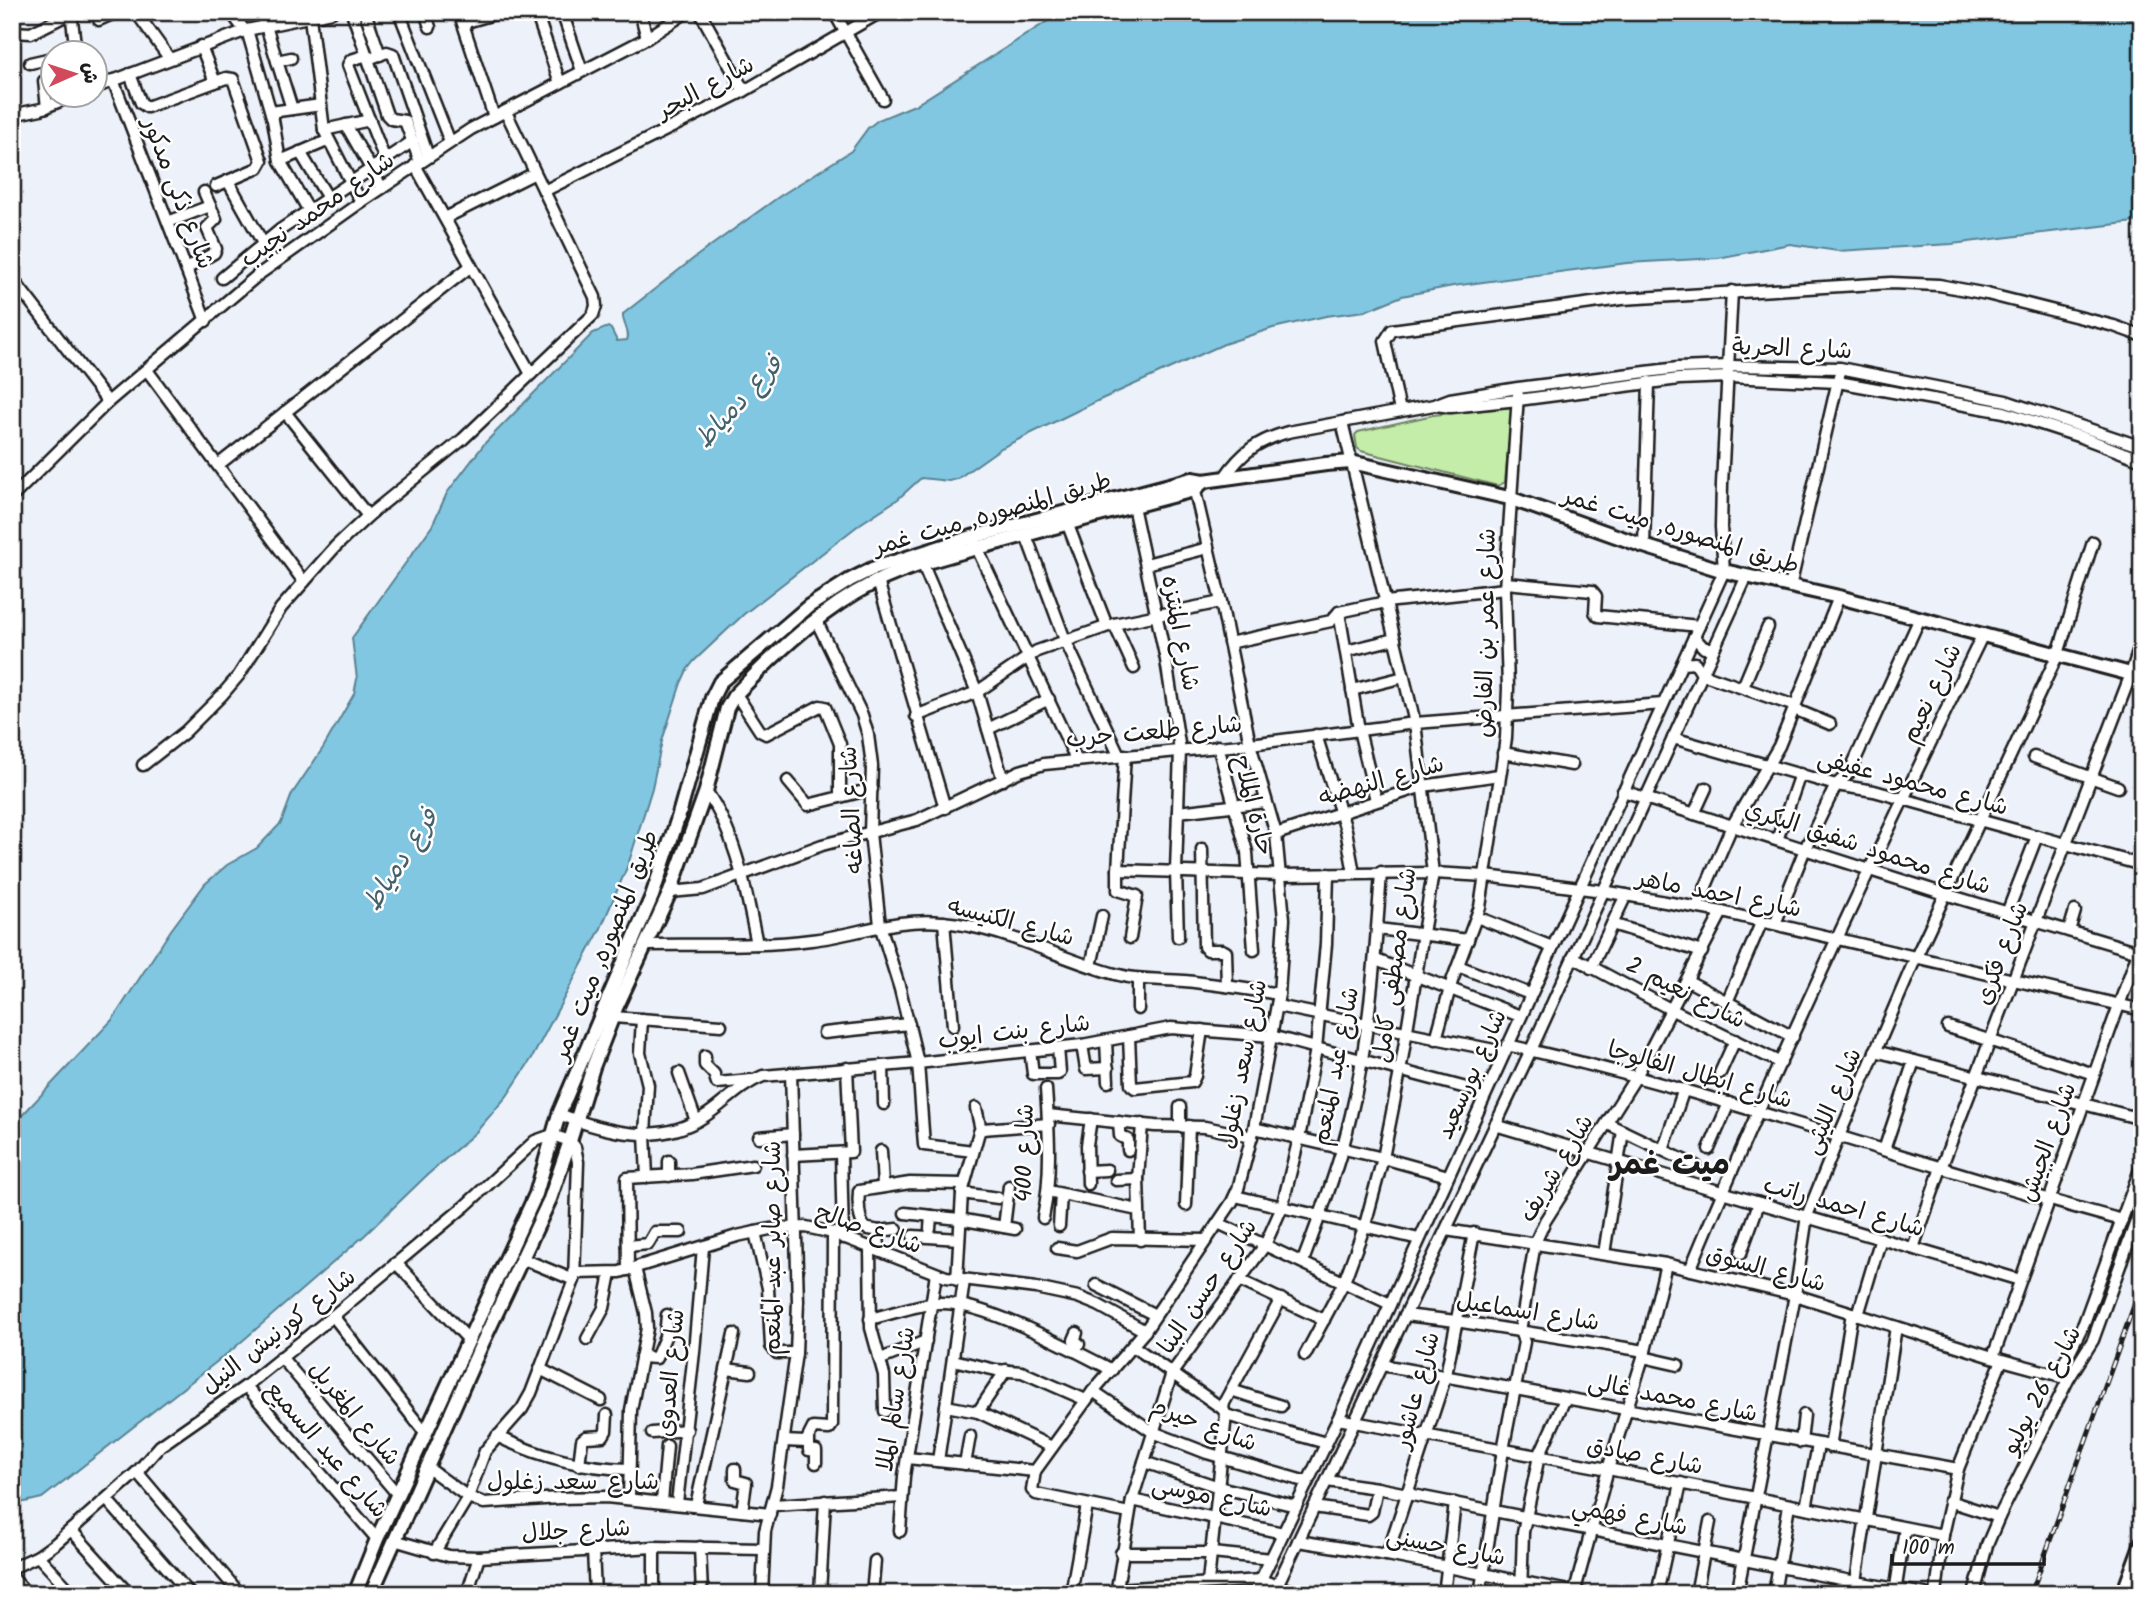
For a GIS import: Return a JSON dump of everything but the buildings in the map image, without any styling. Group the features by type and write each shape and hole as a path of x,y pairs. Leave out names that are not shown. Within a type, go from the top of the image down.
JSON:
{"main road":[{"name":"طريق المنصوره, ميت غمر","path":"355,1594 377,1539 536,1194 559,1114 652,895 678,818 710,705 720,682 809,607 850,580 888,563 974,543 1197,483 1351,462 1509,498 1724,571 1839,597 2137,676"},
{"name":"طريق المنصوره, ميت غمر","path":"371,1594 550,1199 593,1067 670,892 706,791 722,722 736,694 816,620 856,592 878,581 974,543 1026,535 1065,518 1133,506 1197,483"},
{"path":"2123,1594 2142,1542"}],"street":[{"path":"12,32 31,33 71,12 74,38"},
{"path":"99,20 117,12"},
{"path":"230,12 246,31 271,112 280,160 309,211"},
{"path":"258,12 266,26 292,109"},
{"path":"108,82 246,31 332,12"},
{"path":"352,12 388,118 405,121 445,218 531,374"},
{"path":"365,12 380,55"},
{"path":"399,12 450,142"},
{"path":"425,12 430,27"},
{"path":"459,12 494,117"},
{"path":"463,23 501,12"},
{"path":"536,12 560,83"},
{"path":"562,12 582,71"},
{"path":"640,12 647,38"},
{"name":"شارع محمد نجيب","path":"12,497 108,402 274,263 450,142 647,38 687,12"},
{"path":"700,12 744,91"},
{"path":"834,12 883,99"},
{"name":"شارع البحر","path":"544,191 744,91 881,12"},
{"path":"139,13 169,58"},
{"path":"307,16 326,136 360,202"},
{"path":"201,46 215,82"},
{"path":"385,160 348,65 351,60 387,52 393,54 421,161"},
{"path":"277,61 291,58"},
{"path":"30,63 38,61"},
{"path":"130,74 141,103 147,107 215,82 233,79 263,158 258,168 216,186"},
{"name":"شارع ذكى مدكور","path":"113,80 206,321"},
{"path":"271,112 321,106"},
{"path":"12,115 43,108"},
{"path":"143,765 185,732 222,695 246,664 281,608 335,547 368,516 463,439 590,319 596,306 595,297 506,112"},
{"path":"280,160 300,152 346,125 370,120"},
{"path":"346,125 382,188"},
{"path":"222,278 309,211 413,141"},
{"path":"300,152 328,198"},
{"path":"445,218 535,173"},
{"path":"228,181 274,263"},
{"path":"186,269 215,251 216,247 207,229 216,220 204,192"},
{"path":"168,222 210,206"},
{"path":"218,465 471,266"},
{"path":"12,278 108,402"},
{"path":"1401,411 1385,341 1392,330 1583,304 1732,291 1891,283 1939,285 1987,294 2114,326 2142,336"},
{"path":"1724,571 1721,484 1732,291"},
{"path":"1759,367 1759,380"},
{"name":"شارع الحرية","path":"1224,478 1237,460 1252,447 1288,432 1518,388 1759,367 1840,368 1927,385 2005,407 2142,460"},
{"path":"1790,587 1840,368"},
{"path":"147,370 304,582"},
{"name":"شارع الحرية","path":"1729,371 1759,380 1838,382 1925,397 2031,408 2142,447"},
{"name":"شارع الحرية","path":"1434,405 1451,407 1518,400 1649,382 1678,374"},
{"path":"1644,545 1649,382"},
{"path":"1925,397 1927,385"},
{"name":"شارع عمر بن الفارض","path":"1436,1038 1450,989 1477,917 1486,876 1508,714 1505,586 1518,388"},
{"path":"285,412 368,516"},
{"name":"شارع مصطفى كامل","path":"1305,1355 1344,1282 1365,1225 1383,1158 1433,873 1415,723 1342,422"},
{"name":"شارع سعد زغلول","path":"1035,1471 1090,1396 1145,1331 1235,1196 1253,1133 1279,994 1284,919 1276,834 1250,744 1208,548 1197,483"},
{"name":"شارع المنتزه","path":"1133,506 1166,660 1180,750 1176,872 1178,937"},
{"path":"1065,518 1111,625 1134,668"},
{"path":"1026,535 1065,640 1122,755 1118,890 1137,896 1130,938"},
{"name":"شارع الليثى","path":"1737,1594 1795,1295 1807,1216 1916,957 2058,654 2093,542"},
{"path":"974,543 1077,761"},
{"path":"1146,564 1208,548"},
{"path":"923,565 977,692 1003,780"},
{"name":"شارع بورسعيد","path":"1254,1594 1338,1419 1724,571"},
{"name":"شارع بورسعيد","path":"1275,1589 1531,1050 1747,576"},
{"path":"878,581 945,808"},
{"path":"1230,643 1331,621 1339,612 1505,586 1592,591 1596,596 1595,611 1598,616 1699,626"},
{"path":"1697,907 1732,826 1779,746 1839,597"},
{"path":"916,716 977,692 1028,656 1065,640 1111,625 1221,602"},
{"path":"1339,612 1359,730 1376,800"},
{"path":"1775,924 1805,849 1836,785 1849,773 1920,618"},
{"name":"شارع الصاغه","path":"816,620 862,715 868,735 872,766 870,833 880,925 918,1063 924,1145 973,1151"},
{"path":"1743,687 1768,627"},
{"name":"شارع نعيم","path":"1690,1270 1758,1112 1903,799 1983,634"},
{"path":"1694,637 1700,646 1714,648"},
{"path":"1346,650 1395,639"},
{"name":"شارع فكرى","path":"1913,1248 1941,1168 2091,778 2137,676 2142,639"},
{"path":"1682,664 1695,663 1702,674 1743,687 1830,724"},
{"path":"1352,690 1404,677"},
{"path":"736,694 763,733 770,733 820,706 825,707 840,744 841,797"},
{"path":"988,729 1049,699"},
{"name":"شارع طلعت حرب","path":"670,892 693,892 822,845 917,820 1032,766 1250,744 1415,723 1663,704"},
{"path":"1316,735 1351,849 1354,873"},
{"name":"شارع محمود عفيفى","path":"1673,738 1836,785 1903,799 2142,865"},
{"name":"حارة الملاح","path":"1218,746 1243,830 1250,874 1254,950"},
{"path":"1503,753 1572,765"},
{"path":"2034,757 2118,787"},
{"name":"شارع النهضه","path":"1276,834 1423,786 1499,775"},
{"path":"1777,840 1800,775"},
{"path":"788,781 808,805 872,789"},
{"path":"1695,814 1706,788"},
{"path":"706,791 723,819 743,875 757,944"},
{"name":"شارع محمود شفيق البكري","path":"1623,791 1945,894 2140,952"},
{"path":"1178,812 1266,802"},
{"path":"2007,913 2037,836"},
{"path":"1202,849 1204,947 1226,952 1227,986"},
{"name":"شارع احمد ماهر","path":"1118,870 1250,874 1433,873 1486,876 1603,891 1722,912 2142,1010"},
{"name":"شارع عبد المنعم","path":"1303,1261 1342,1148 1361,1061 1376,960 1381,872"},
{"name":"شارع حسن البنا","path":"1116,1591 1132,1500 1172,1373 1265,1245 1282,1207 1299,1138 1316,1049 1328,874"},
{"path":"1591,968 1626,895"},
{"path":"2069,931 2075,911"},
{"name":"شارع شريف","path":"1480,1594 1503,1450 1524,1342 1520,1331 1535,1243 1545,1221 1637,1075 1722,912"},
{"path":"1091,966 1102,916"},
{"path":"1477,917 1552,947"},
{"name":"شارع الكنيسه","path":"646,944 757,944 837,937 880,925 922,920 1003,935 1117,975 1279,994"},
{"path":"1727,1002 1762,921"},
{"path":"944,922 953,1026"},
{"path":"1612,924 1702,951"},
{"path":"1378,929 1468,940"},
{"name":"شارع الجيش","path":"1998,1359 2020,1280 2142,941"},
{"name":"شارع نعيم 2","path":"1573,957 1672,1010 1781,1063"},
{"path":"1376,960 1520,1016"},
{"path":"1458,966 1530,994"},
{"path":"1138,979 1138,1009"},
{"path":"1688,981 1793,1037"},
{"name":"شارع ابطال الفالوجا","path":"1277,1006 1436,1038 1531,1050 1637,1075 2122,1220"},
{"path":"613,1017 721,1025"},
{"path":"642,1019 639,1042 648,1085 646,1177"},
{"path":"824,1033 909,1024"},
{"path":"1948,1027 2094,1073"},
{"name":"شارع بنت ايوب","path":"559,1114 610,1131 645,1134 685,1127 751,1080 762,1076 1058,1048 1171,1028 1271,1036 1485,1093"},
{"path":"1129,1036 1131,1085 1134,1088 1192,1082 1202,1030"},
{"path":"1720,1073 1735,1040"},
{"path":"1106,1041 1108,1083"},
{"path":"1082,1045 1085,1068 1108,1068"},
{"path":"1030,1050 1033,1074 1058,1074 1058,1048"},
{"path":"1875,1052 2142,1119"},
{"path":"705,1056 705,1065 714,1074 716,1083 751,1080"},
{"path":"1884,1150 1914,1061"},
{"path":"883,1066 884,1104"},
{"path":"816,1464 816,1451 809,1450 812,1428 829,1429 832,1425 838,1236 846,1152 847,1068"},
{"path":"679,1073 696,1121"},
{"name":"شارع صابر عبد المنعم","path":"762,1594 763,1549 784,1441 796,1353 798,1301 791,1073"},
{"name":"شارع 400","path":"1043,1218 1048,1191 1046,1089"},
{"path":"1663,1150 1684,1089"},
{"path":"1709,1149 1729,1103"},
{"path":"1180,1107 1184,1126 1185,1205"},
{"path":"938,1461 960,1306 959,1219 963,1189 981,1130 976,1108"},
{"path":"981,1130 1048,1119 1091,1119 1184,1126 1299,1138 1448,1176"},
{"path":"1088,1184 1087,1145 1091,1119"},
{"path":"1119,1122 1120,1136 1128,1140 1128,1150"},
{"path":"1140,1240 1138,1179 1142,1124"},
{"path":"1608,1124 1696,1166"},
{"name":"شارع احمد راتب","path":"1495,1125 1591,1151 1722,1193 2020,1280"},
{"path":"1604,1254 1623,1131"},
{"path":"760,1137 793,1134"},
{"path":"434,1553 468,1497 485,1451 522,1409 540,1369 574,1276 578,1162 575,1147 570,1141 552,1135"},
{"name":"شارع كورنيش النيل","path":"12,1568 38,1556 71,1530 137,1472 160,1446 246,1386 333,1316 465,1206 535,1140 552,1135"},
{"path":"881,1151 883,1186"},
{"path":"793,1155 846,1152"},
{"path":"669,1161 669,1176"},
{"name":"شارع 26 يوليو","path":"2065,1378 2064,1363 2084,1323 2142,1164"},
{"path":"629,1499 631,1410 646,1335 646,1313 632,1269 628,1246 627,1178 669,1176 752,1165"},
{"path":"1087,1171 1107,1170"},
{"path":"1116,1180 1138,1179"},
{"path":"897,1229 878,1231 864,1225 859,1206 859,1191 923,1183 998,1198"},
{"path":"1004,1227 1009,1186"},
{"path":"1048,1191 1138,1210"},
{"path":"1059,1226 1061,1194"},
{"path":"1235,1196 1419,1239"},
{"path":"1741,1253 1759,1203"},
{"name":"شارع 26 يوليو","path":"1974,1594 1987,1545 2065,1378 2093,1340 2142,1205"},
{"path":"905,1213 1015,1229"},
{"path":"930,1229 931,1216"},
{"path":"1218,1223 1390,1304"},
{"name":"شارع صالح","path":"521,1258 574,1276 611,1273 755,1232 794,1227 818,1229 961,1281 1036,1288 1078,1297 1145,1331"},
{"name":"شارع السوق","path":"1446,1230 1666,1264 1795,1295 2065,1378"},
{"path":"878,1231 874,1249 870,1319 884,1376 885,1411"},
{"path":"628,1246 650,1244 654,1233 681,1232"},
{"path":"755,1232 768,1289 771,1346 777,1353 796,1353"},
{"name":"شارع عاشور","path":"1387,1555 1446,1375 1474,1233"},
{"path":"913,1236 959,1239"},
{"path":"1057,1248 1077,1251 1112,1238 1206,1240"},
{"path":"1830,1447 1855,1314 1881,1238"},
{"name":"شارع العدوى","path":"677,1503 687,1430 702,1247"},
{"path":"396,1263 469,1340"},
{"path":"1577,1593 1608,1469 1644,1354 1666,1264"},
{"path":"587,1339 604,1308 611,1273"},
{"name":"شارع سالم الملا","path":"900,1531 906,1458 936,1274"},
{"path":"1239,1280 1324,1320"},
{"path":"1096,1285 1114,1289 1155,1315"},
{"path":"1208,1583 1223,1457 1224,1403 1281,1299"},
{"path":"870,1319 932,1303 960,1306 1035,1327 1112,1370"},
{"path":"641,1357 656,1358 665,1337 667,1315"},
{"name":"شارع اسماعيل","path":"1405,1315 1520,1331 1644,1354 1678,1365"},
{"path":"333,1316 426,1434"},
{"path":"1854,1594 1896,1327"},
{"path":"1074,1351 1079,1344 1074,1340 1077,1333"},
{"path":"696,1505 734,1334"},
{"path":"881,1359 926,1341"},
{"path":"1133,1346 1224,1412 1326,1443"},
{"name":"شارع المغربل","path":"281,1357 398,1495"},
{"name":"شارع 26 يوليو","path":"1936,1594 1949,1501 1998,1359"},
{"name":"شارع حيرم","path":"953,1360 1022,1373 1090,1396 1153,1432 1223,1457 1307,1482"},
{"name":"شارع محمد غالى","path":"1382,1365 1958,1469"},
{"path":"540,1369 601,1400"},
{"path":"726,1369 750,1372"},
{"path":"978,1412 1006,1370"},
{"name":"شارع عبد السميع","path":"246,1386 377,1539"},
{"path":"1231,1390 1281,1406"},
{"path":"1521,1594 1523,1532 1539,1456 1564,1399"},
{"path":"946,1406 978,1412 1052,1447"},
{"path":"579,1465 582,1440 586,1437 603,1436 606,1432 607,1415"},
{"path":"1801,1442 1804,1415"},
{"name":"شارع صادق","path":"1338,1419 1428,1434 1943,1535"},
{"path":"652,1433 687,1430"},
{"path":"496,1436 537,1454 579,1465 629,1469"},
{"path":"965,1464 970,1436"},
{"path":"784,1441 805,1442 809,1439"},
{"path":"1806,1508 1818,1445"},
{"path":"662,1501 667,1446"},
{"path":"906,1458 1035,1471 1032,1490 1036,1494 1129,1513"},
{"path":"1144,1462 1219,1487 1296,1506"},
{"name":"شارع سعد زغلول","path":"428,1468 468,1497 493,1504 559,1498 629,1499 743,1511 772,1510 825,1501 902,1497"},
{"path":"735,1469 735,1480 746,1484 743,1511"},
{"path":"137,1472 240,1594"},
{"name":"شارع فهمي","path":"1327,1481 1377,1488 1668,1544 1895,1592 1925,1594"},
{"path":"1657,1594 1681,1483"},
{"path":"1314,1507 1368,1515 1372,1511 1377,1488"},
{"path":"107,1500 190,1594"},
{"name":"شارع موسى","path":"1132,1500 1283,1533"},
{"path":"820,1594 825,1501"},
{"path":"1949,1501 2000,1517"},
{"path":"1444,1594 1455,1503"},
{"path":"1071,1594 1087,1505"},
{"path":"1774,1594 1789,1505"},
{"path":"1696,1594 1710,1522"},
{"path":"1895,1592 1905,1528"},
{"path":"71,1530 130,1594"},
{"name":"شارع جلال","path":"394,1540 434,1553 480,1557 654,1547 763,1549"},
{"name":"شارع حسنى","path":"1298,1541 1387,1555 1577,1593"},
{"path":"654,1547 654,1594"},
{"path":"700,1547 702,1594"},
{"path":"593,1550 595,1594"},
{"path":"1121,1553 1212,1553 1271,1559"},
{"path":"38,1556 73,1594"},
{"path":"467,1594 480,1557"},
{"path":"872,1594 875,1561"},
{"path":"12,1577 27,1594"},
{"path":"1116,1591 1261,1580 1275,1589 1300,1594"}],"green space":[{"path":"1512,407 1505,482 1498,486 1357,448 1355,435 1358,432 1433,415"}],"water":[{"name":"فرع دمياط","path":"1062,12 2142,12 2142,221 1952,244 1838,251 1790,244 1718,258 1627,263 1453,286 1402,296 1365,311 1326,316 1273,328 1224,344 1001,448 957,479 949,481 921,478 898,499 860,524 744,614 687,670 662,741 652,788 628,865 601,928 532,1058 507,1096 476,1132 365,1235 233,1349 42,1498 12,1505 12,1126 113,1019 171,930 205,884 227,865 257,848 281,823 292,794 323,748 354,694 357,679 352,638 432,526 447,493 485,443 593,333 608,327 617,341 627,340 623,314 698,255 780,196 851,151 868,128 878,120 917,104"}],"railway":[{"path":"2031,1594 2142,1283"}],"district":[{"name":"ميت غمر","path":"1670,1163"}]}
